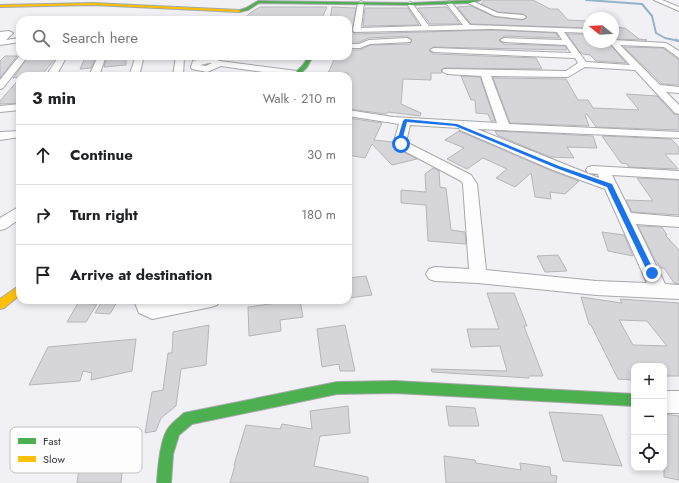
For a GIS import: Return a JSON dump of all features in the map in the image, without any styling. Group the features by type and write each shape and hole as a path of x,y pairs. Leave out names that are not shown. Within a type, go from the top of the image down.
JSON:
{"street":[{"path":"657,0 679,9"},
{"path":"0,6 93,4 237,12 247,9 258,2 272,1 397,2 410,4 426,2 448,3 475,1 497,15 528,17"},
{"path":"324,14 328,1"},
{"path":"364,2 358,30 507,27 583,31"},
{"path":"448,3 468,27"},
{"path":"410,4 427,28"},
{"path":"0,28 13,27"},
{"path":"559,30 580,60"},
{"path":"0,34 9,33 0,42"},
{"path":"0,42 16,40"},
{"path":"352,46 360,46 369,42 407,40"},
{"path":"504,40 569,44"},
{"path":"619,42 666,45 679,54"},
{"path":"619,48 679,112"},
{"path":"434,50 580,60 638,68"},
{"path":"0,86 21,60"},
{"path":"53,72 61,60"},
{"path":"96,72 100,60"},
{"path":"135,72 139,60"},
{"path":"178,72 180,60"},
{"path":"214,60 215,66 248,72"},
{"path":"299,72 309,60"},
{"path":"447,71 568,74 580,60"},
{"path":"486,73 504,126"},
{"path":"657,88 679,90"},
{"path":"0,109 16,107"},
{"path":"352,114 405,121 456,125 679,135"},
{"path":"405,121 400,141 401,144 466,178 470,184 478,276"},
{"path":"456,125 558,167 606,178 679,175"},
{"path":"2,138 16,135"},
{"path":"606,178 652,273 659,291"},
{"path":"0,225 16,215"},
{"path":"625,218 679,222"},
{"path":"435,274 478,276 596,288 679,292"},
{"path":"0,305 16,292"},
{"path":"144,304 146,308 152,311 190,304"},
{"path":"164,483 166,454 174,430 189,418 337,388 395,387 631,400"},
{"path":"667,402 679,402"}],"building":[{"path":"484,0 533,0 550,9 558,9 568,20 583,21 583,28 471,24 457,7 471,6 495,17 523,20 527,17 523,14 498,12 481,4"},
{"path":"260,7 327,7 323,16 247,16"},
{"path":"332,7 356,8 352,30 352,16 331,16"},
{"path":"447,7 460,24 430,24 418,8"},
{"path":"365,8 408,8 419,25 363,26"},
{"path":"619,28 625,28 639,39 647,40 619,39"},
{"path":"352,30 354,34 492,30 556,33 559,38 504,36 499,41 504,44 565,46 567,50 433,47 429,51 434,54 536,58 542,69 444,68 441,70 442,73 431,73 431,80 403,79 401,104 421,113 420,116 388,112 386,114 352,110 352,72 328,72 334,60 352,60 352,50 360,50 370,45 410,44 412,40 407,36 369,38 359,42 352,42"},
{"path":"567,34 583,34 583,48 613,48 626,63 596,61 590,55 583,54 579,51"},
{"path":"624,47 663,48 679,60 679,85 662,84"},
{"path":"5,56 16,56 0,78 0,61"},
{"path":"26,60 54,60 44,72 17,72"},
{"path":"84,60 94,60 91,68 80,69"},
{"path":"106,60 126,60 126,65 104,67"},
{"path":"461,76 480,77 495,121 491,121 488,114 476,113 475,100 471,100"},
{"path":"493,78 566,79 578,100 588,100 593,108 639,110 626,94 657,96 674,114 679,115 679,130 596,127 587,114 585,115 589,126 510,123"},
{"path":"16,83 16,103 0,104 0,101"},
{"path":"352,119 382,123 374,140 393,142 396,148 417,159 392,165 372,144 365,158 352,156"},
{"path":"459,131 579,181 565,194 550,192 551,199 535,197 531,173 515,187 496,178 507,169 483,158 467,169 447,159 464,148 445,140"},
{"path":"495,131 593,136 597,148 567,147 574,158 550,157 497,135"},
{"path":"602,136 671,139 679,147 679,154 665,154 678,169 629,167 627,164 621,163"},
{"path":"433,168 439,171 440,187 446,188 451,230 465,232 466,244 428,241 426,205 401,203 401,190 426,192 425,174"},
{"path":"637,178 679,180 679,215 632,212 626,200 653,201"},
{"path":"638,226 662,227 667,235 665,235 679,250 679,284 674,283 664,268 661,268 655,260"},
{"path":"602,232 624,235 633,256 608,251"},
{"path":"558,255 567,271 545,272 537,256"},
{"path":"366,276 372,295 352,298 352,278"},
{"path":"487,293 514,293 527,326 524,326 543,376 529,376 529,378 432,372 431,369 507,371 500,346 471,347 467,329 499,329"},
{"path":"581,297 622,303 620,299 679,303 679,376 667,376 667,363 631,363 631,380 618,379 591,325 589,324","holes":["619,320 647,321 667,346 633,345"]},
{"path":"77,304 97,304 86,322 67,322"},
{"path":"101,304 116,304 110,314 95,313"},
{"path":"270,304 301,304 303,317 280,320 281,331 249,336 248,307"},
{"path":"209,325 206,365 181,369 176,406 161,418 156,431 145,433 152,392 163,390 168,353 172,353 173,332"},
{"path":"345,325 355,371 340,371 339,364 322,367 317,329"},
{"path":"136,339 132,371 91,380 92,373 83,371 80,381 29,385 48,347"},
{"path":"348,406 350,433 320,436 314,466 368,477 368,483 230,483 246,425 280,429 282,424 312,429 310,411"},
{"path":"446,406 475,408 479,426 449,426"},
{"path":"549,412 602,415 622,466 563,461"},
{"path":"667,414 679,416 679,480 664,477 664,471 667,471"},
{"path":"444,456 475,460 476,463 521,470 520,463 550,467 551,475 557,476 556,483 446,483"},
{"path":"78,473 122,473 121,483 77,483"}],"waterway":[{"path":"586,0 642,4 652,16 656,33 665,38 679,41 676,40"}],"traffic: fast":[{"path":"239,11 247,9 258,2 410,4 470,2 479,0"},
{"path":"299,72 309,60"},
{"path":"164,483 166,454 174,431 189,418 337,388 395,387 631,400"}],"traffic: slow":[{"path":"0,6 93,4 239,11"},
{"path":"0,305 16,292"}],"route":[{"path":"401,144 400,141 405,121 456,125 558,167 610,186 652,273"}]}
